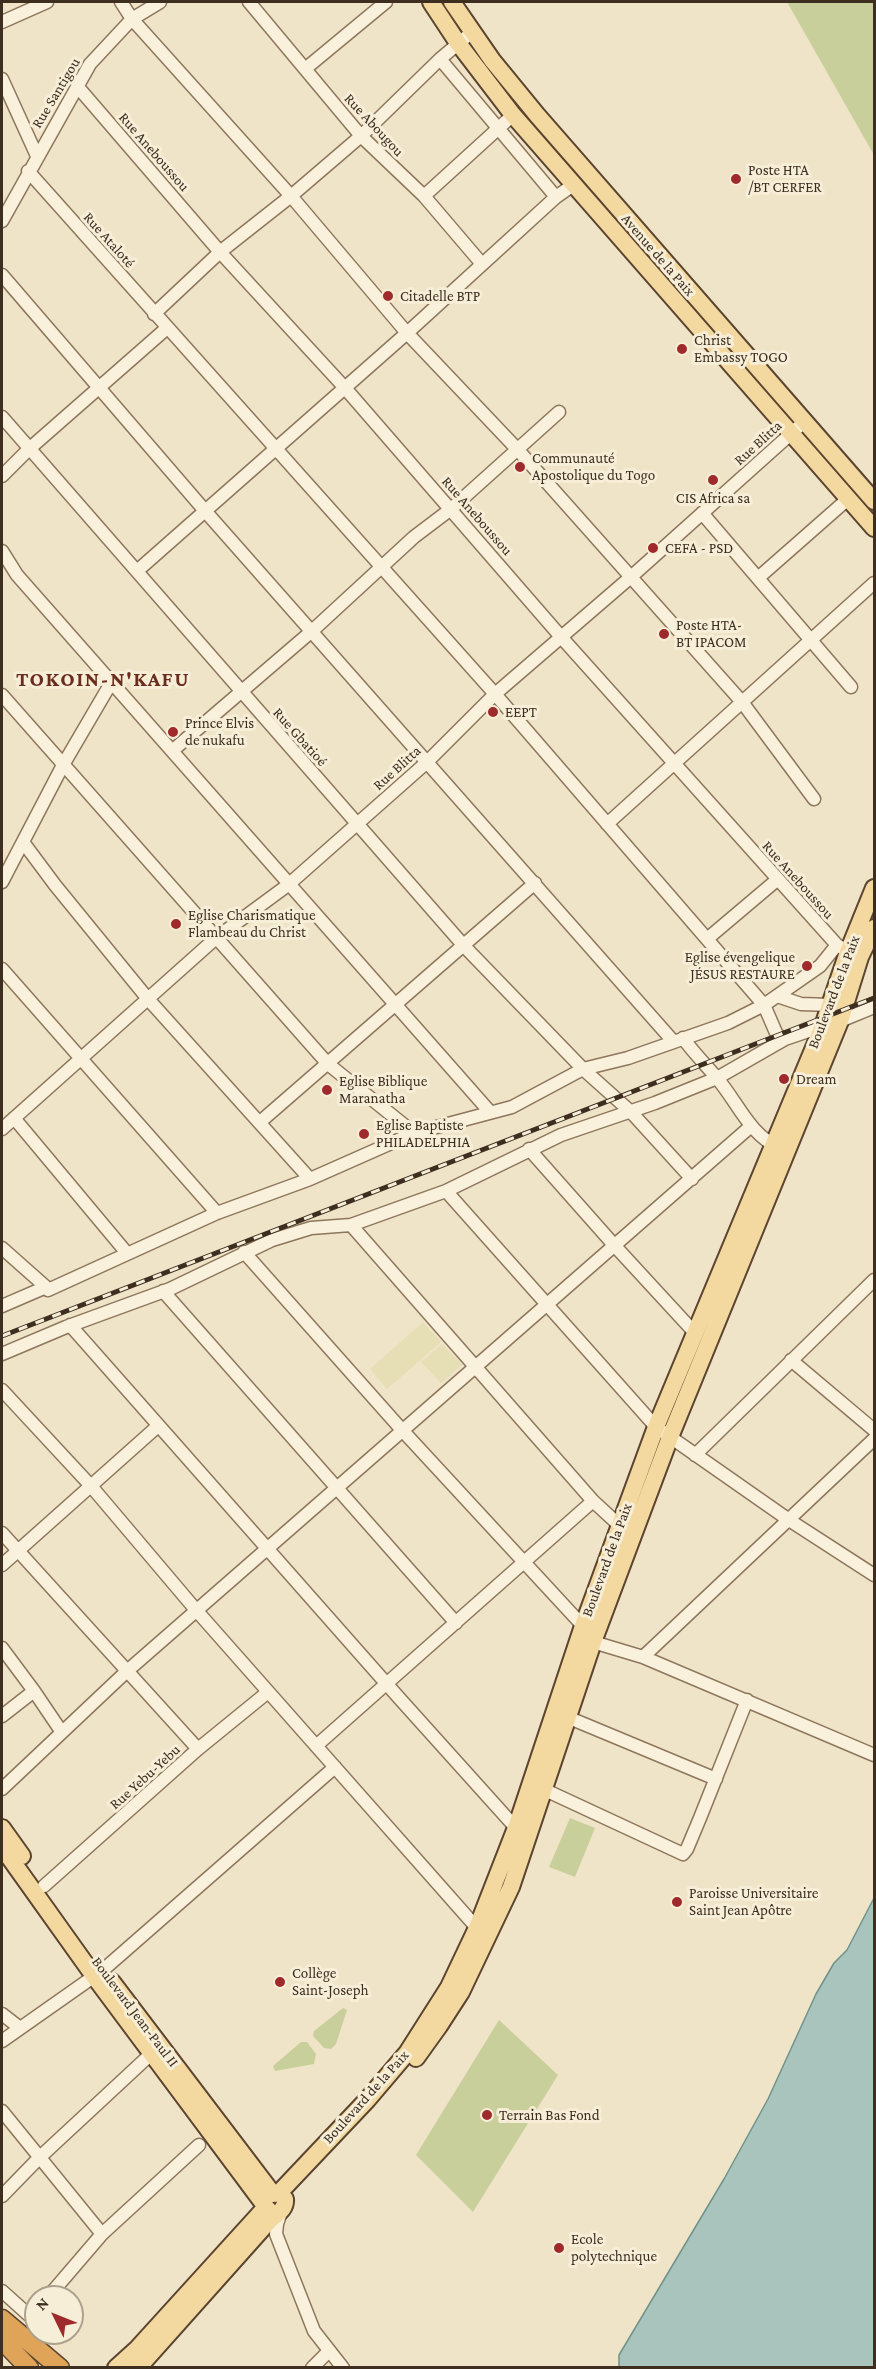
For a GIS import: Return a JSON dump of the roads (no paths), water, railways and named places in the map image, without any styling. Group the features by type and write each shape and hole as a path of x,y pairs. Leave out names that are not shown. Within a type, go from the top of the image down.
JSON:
{"highway":[{"path":"6,2330 29,2367"},
{"path":"6,2330 60,2367"}],"main road":[{"path":"431,2 458,43 513,116 573,185 799,427 849,498 874,528"},
{"name":"Avenue de la Paix","path":"452,2 472,32 537,115 799,427 874,501"},
{"name":"Boulevard de la Paix","path":"138,2367 275,2203 347,2137 406,2071 461,1992 511,1887 523,1830 583,1626 619,1525 663,1432 780,1148 830,1017 848,951 874,888"},
{"name":"Boulevard de la Paix","path":"848,951 874,928"},
{"name":"Boulevard de la Paix","path":"116,2367 137,2349 275,2203 367,2100 407,2053 449,1987 543,1789 695,1333 780,1148"},
{"name":"Boulevard Jean-Paul II","path":"2,1828 44,1886 151,2054 275,2203"},
{"name":"Boulevard Jean-Paul II","path":"2,1847 275,2203"}],"street":[{"path":"2,22 46,2"},
{"path":"121,2 132,19 291,196 407,333 518,450 742,702 814,799"},
{"name":"Rue Santigou","path":"2,221 28,171 95,58 132,19 160,2"},
{"name":"Rue Abougou","path":"249,2 361,136 424,196 482,264"},
{"path":"305,69 386,2"},
{"path":"154,314 220,252 291,196 361,136 440,59 472,32"},
{"path":"440,59 497,130 556,197"},
{"path":"2,79 37,156"},
{"name":"Rue Aneboussou","path":"77,87 220,252 452,509 562,638 778,879 848,951"},
{"path":"424,196 513,116"},
{"name":"Rue Ataloté","path":"28,171 495,694 764,1005 777,1035 785,1039"},
{"path":"137,571 407,333 556,197 573,185"},
{"path":"2,275 426,763 678,1040 717,1077 750,1127 780,1148"},
{"path":"2,476 29,449 167,328"},
{"path":"172,751 312,631 414,537 452,509 559,412"},
{"name":"Rue Gbatioé","path":"2,417 464,946 582,1069 630,1112 692,1179"},
{"name":"Rue Blitta","path":"2,1129 216,938 288,885 426,763 495,694 562,638 799,427"},
{"path":"758,578 849,498"},
{"path":"702,513 851,687"},
{"path":"2,551 17,575 490,1112"},
{"path":"607,824 874,583"},
{"path":"2,882 63,765 111,683"},
{"path":"2,695 328,1064 414,1133"},
{"path":"23,842 69,904 148,999 310,1179"},
{"path":"707,939 778,879"},
{"path":"260,1122 535,883"},
{"path":"2,1248 48,1290 126,1252 216,1213 310,1179 414,1133 512,1107 582,1069 628,1058 728,1023 764,1005 820,966 848,951"},
{"path":"2,969 216,1213"},
{"path":"777,996 830,1017"},
{"path":"2,1354 163,1291 244,1252 301,1231 351,1225 446,1191 561,1135 630,1112 717,1077 830,1017 874,1007"},
{"path":"14,1118 126,1252"},
{"path":"2,1789 61,1731 196,1610 750,1127"},
{"path":"529,1149 695,1333"},
{"path":"446,1191 663,1432 789,1520 874,1575"},
{"path":"351,1225 592,1501 619,1525"},
{"path":"244,1252 402,1430 583,1626"},
{"path":"695,1455 874,1280"},
{"path":"2,1306 46,1287"},
{"path":"163,1291 456,1623"},
{"path":"70,1326 387,1684 523,1830"},
{"path":"791,1360 874,1430"},
{"path":"2,1390 91,1486 196,1610 477,1928"},
{"path":"2,1565 158,1426"},
{"path":"643,1658 874,1439"},
{"path":"316,1746 592,1501"},
{"path":"2,1533 198,1749"},
{"path":"593,1642 643,1658 874,1755"},
{"path":"2,1648 61,1731"},
{"path":"2,1716 34,1690"},
{"name":"Rue Yebu-Yebu","path":"44,1886 198,1749 268,1692"},
{"path":"543,1789 683,1854 747,1700"},
{"path":"567,1717 716,1779"},
{"path":"2,2042 98,1973 335,1767"},
{"path":"2,2014 20,2028"},
{"path":"2,2196 39,2158 151,2054"},
{"path":"2,2111 102,2234"},
{"path":"58,2285 102,2234 200,2145"},
{"path":"275,2203 278,2238 314,2331 328,2352 343,2367"},
{"path":"2,2291 24,2308"},
{"path":"6,2330 24,2320"},
{"path":"312,2367 328,2352"}],"water":[{"path":"874,1898 874,2367 619,2367 619,2355 724,2179 768,2099 816,1994 834,1963 847,1950"}],"railway":[{"path":"2,1336 874,998"}],"place":[{"name":"Poste HTA /BT CERFER","path":"736,179"},
{"name":"Citadelle BTP","path":"388,296"},
{"name":"Christ Embassy TOGO","path":"682,349"},
{"name":"Communauté Apostolique du Togo","path":"520,467"},
{"name":"CIS Africa sa","path":"713,480"},
{"name":"CEFA - PSD","path":"653,548"},
{"name":"Poste HTA- BT IPACOM","path":"664,634"},
{"name":"EEPT","path":"493,712"},
{"name":"Prince Elvis de nukafu","path":"173,732"},
{"name":"Eglise Charismatique Flambeau du Christ","path":"176,924"},
{"name":"Eglise évengelique JÉSUS RESTAURE","path":"807,966"},
{"name":"Dream","path":"784,1079"},
{"name":"Eglise Biblique Maranatha","path":"327,1090"},
{"name":"Eglise Baptiste PHILADELPHIA","path":"364,1134"},
{"name":"Paroisse Universitaire Saint Jean Apôtre","path":"677,1902"},
{"name":"Collège Saint-Joseph","path":"280,1982"},
{"name":"Terrain Bas Fond","path":"487,2115"},
{"name":"Ecole polytechnique","path":"559,2248"}],"district":[{"name":"TOKOIN-N'KAFU","path":"103,680"}]}
